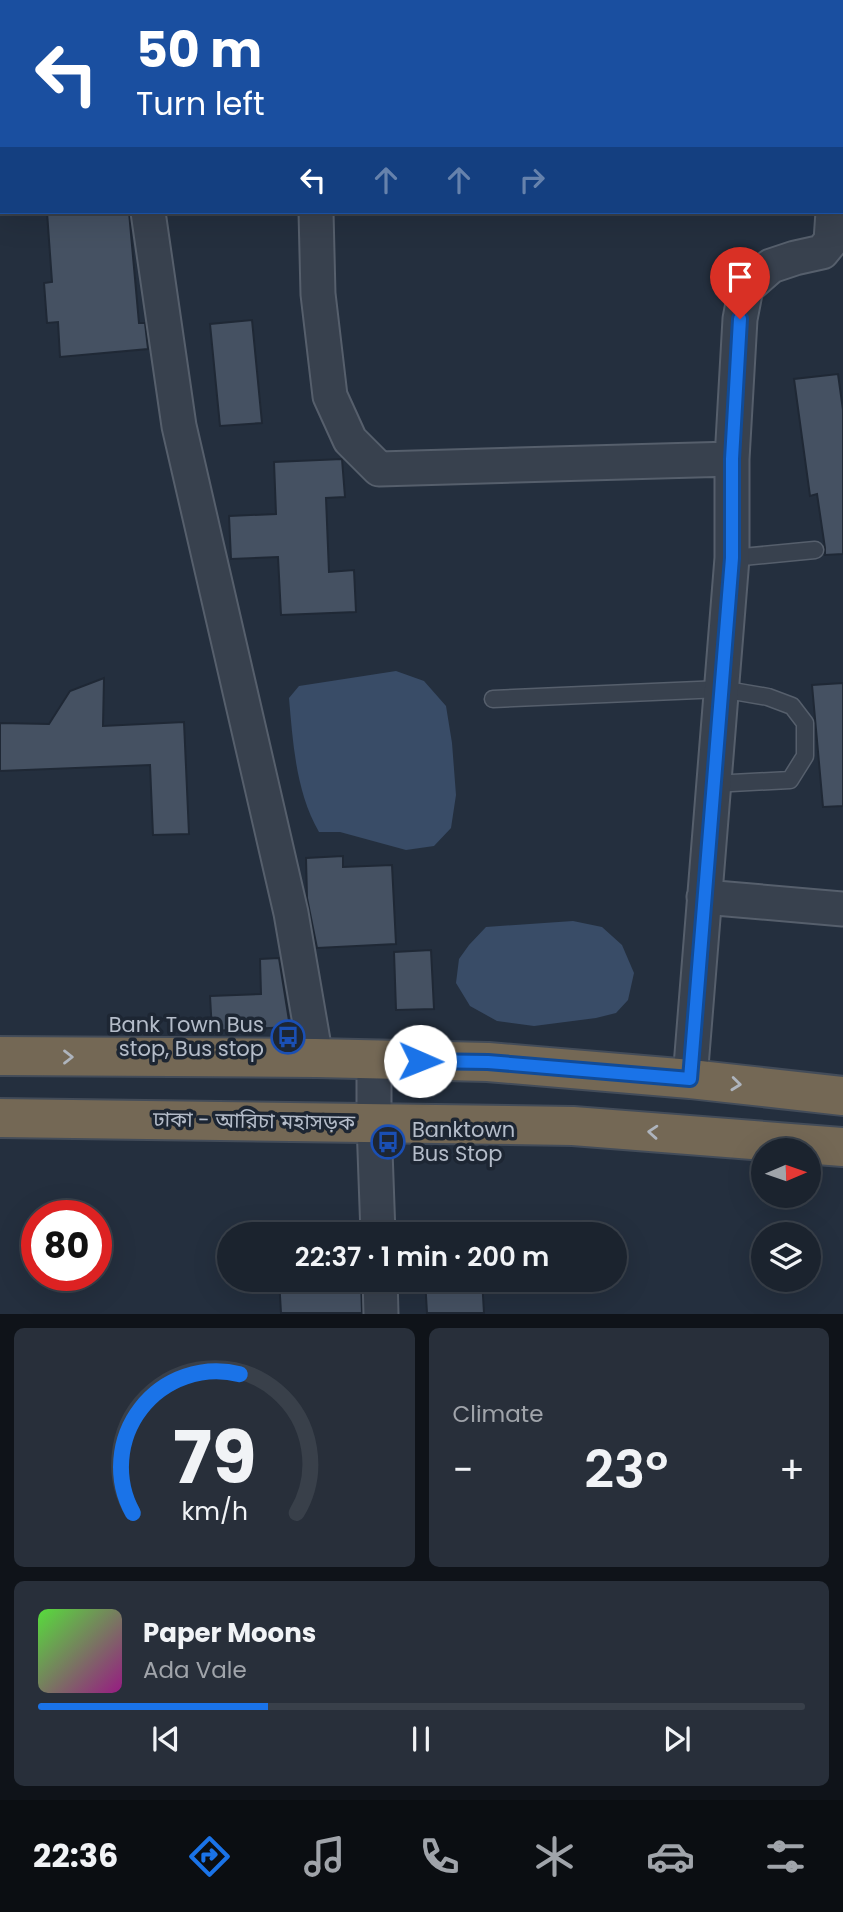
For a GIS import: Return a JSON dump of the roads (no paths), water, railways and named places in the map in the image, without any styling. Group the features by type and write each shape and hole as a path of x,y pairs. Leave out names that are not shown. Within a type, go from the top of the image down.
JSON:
{"highway":[{"path":"0,1056 488,1062 690,1079 843,1096"},
{"name":"ঢাকা - আরিচা মহাসড়ক","path":"0,1118 573,1126 843,1147"}],"street":[{"path":"148,214 179,426 291,913 316,1058"},
{"path":"316,214 318,294 330,396 350,440 379,469 732,459"},
{"path":"690,1079 732,558 732,459 740,319 746,288 771,266 821,252 831,241 833,214"},
{"path":"704,897 843,908"},
{"path":"374,1059 378,1222"},
{"path":"380,1292 381,1314"}],"lane":[{"path":"732,558 815,550"},
{"path":"493,699 721,689 768,696 792,706 804,723 805,756 790,780 713,784"}],"water":[{"path":"396,671 424,681 446,706 456,795 451,828 434,846 406,850 340,832 319,832 300,784 289,698 299,686"},
{"path":"573,921 602,927 622,945 634,973 628,1000 616,1013 534,1026 497,1021 470,1006 456,983 459,959 486,927"}],"place":[{"name":"Bank Town Bus stop, Bus stop","path":"288,1037"},
{"name":"Banktown Bus Stop","path":"388,1142"}]}
